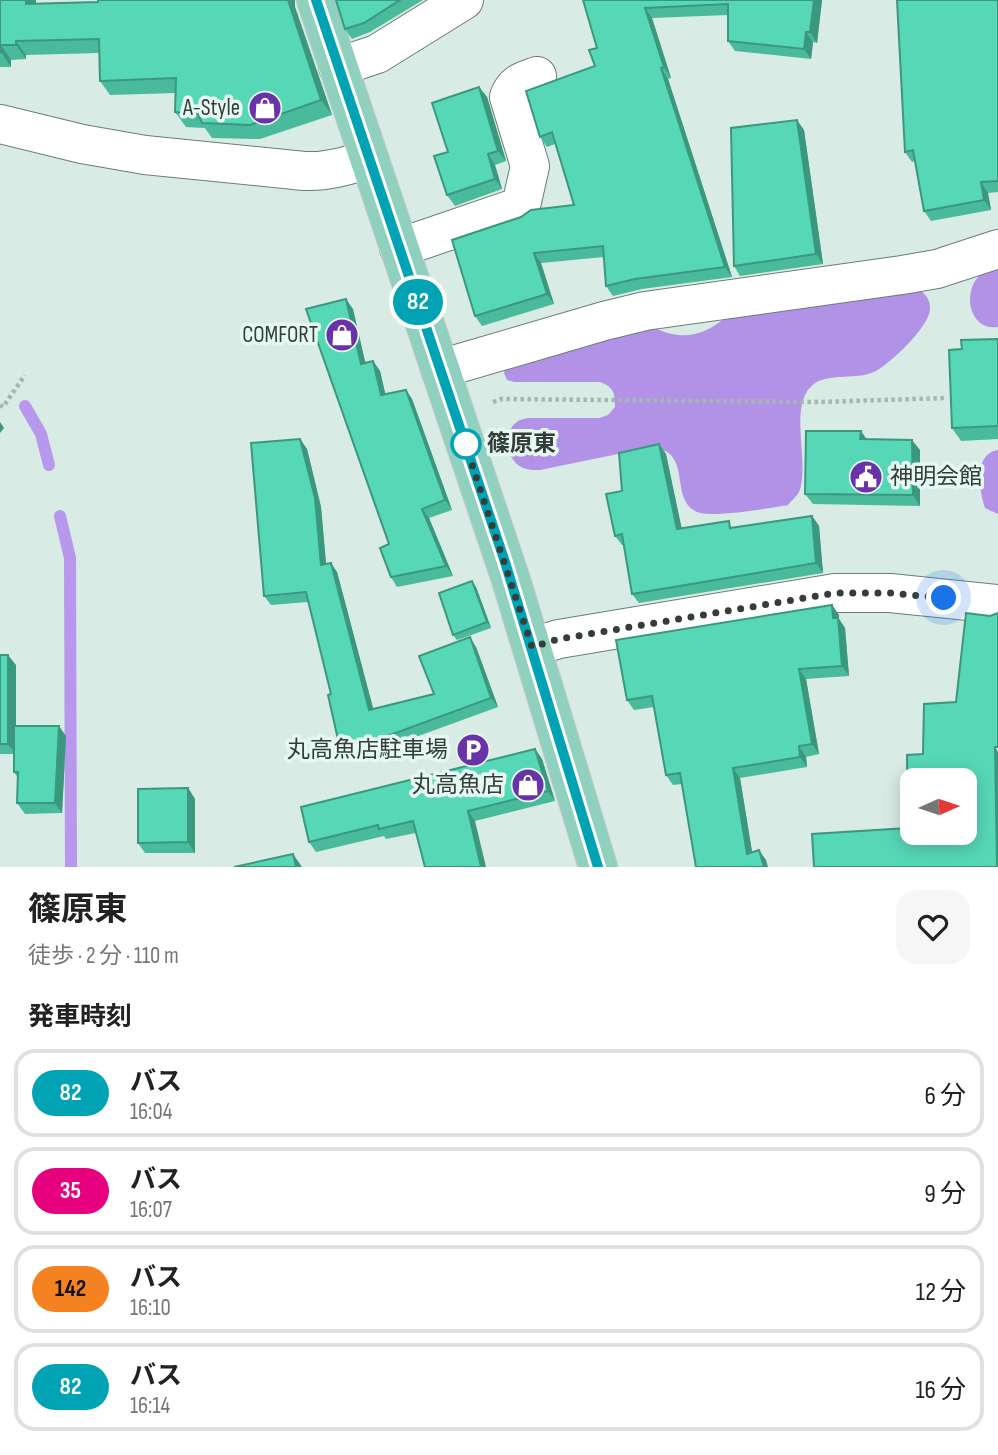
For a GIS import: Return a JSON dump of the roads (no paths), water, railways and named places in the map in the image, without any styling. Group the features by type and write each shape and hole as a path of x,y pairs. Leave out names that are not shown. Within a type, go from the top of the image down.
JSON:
{"main road":[{"path":"316,0 532,647 598,867"}],"street":[{"path":"338,67 377,54 464,0"},
{"path":"400,248 521,206 530,166 509,97 512,88 520,82 537,76"},
{"path":"0,124 135,154 304,172 343,168 369,159"},
{"path":"440,369 591,324 645,311 937,269 998,248"},
{"path":"532,647 559,639 835,593 890,593 998,604"}],"waterway":[{"path":"25,406 41,434 49,465"},
{"path":"60,516 70,558 71,867"}],"place":[{"name":"A-Style","path":"265,108"},
{"name":"COMFORT","path":"342,335"},
{"name":"篠原東","path":"466,444"},
{"name":"神明会館","path":"866,477"},
{"name":"丸高魚店駐車場","path":"473,750"},
{"name":"丸高魚店","path":"528,785"}]}
